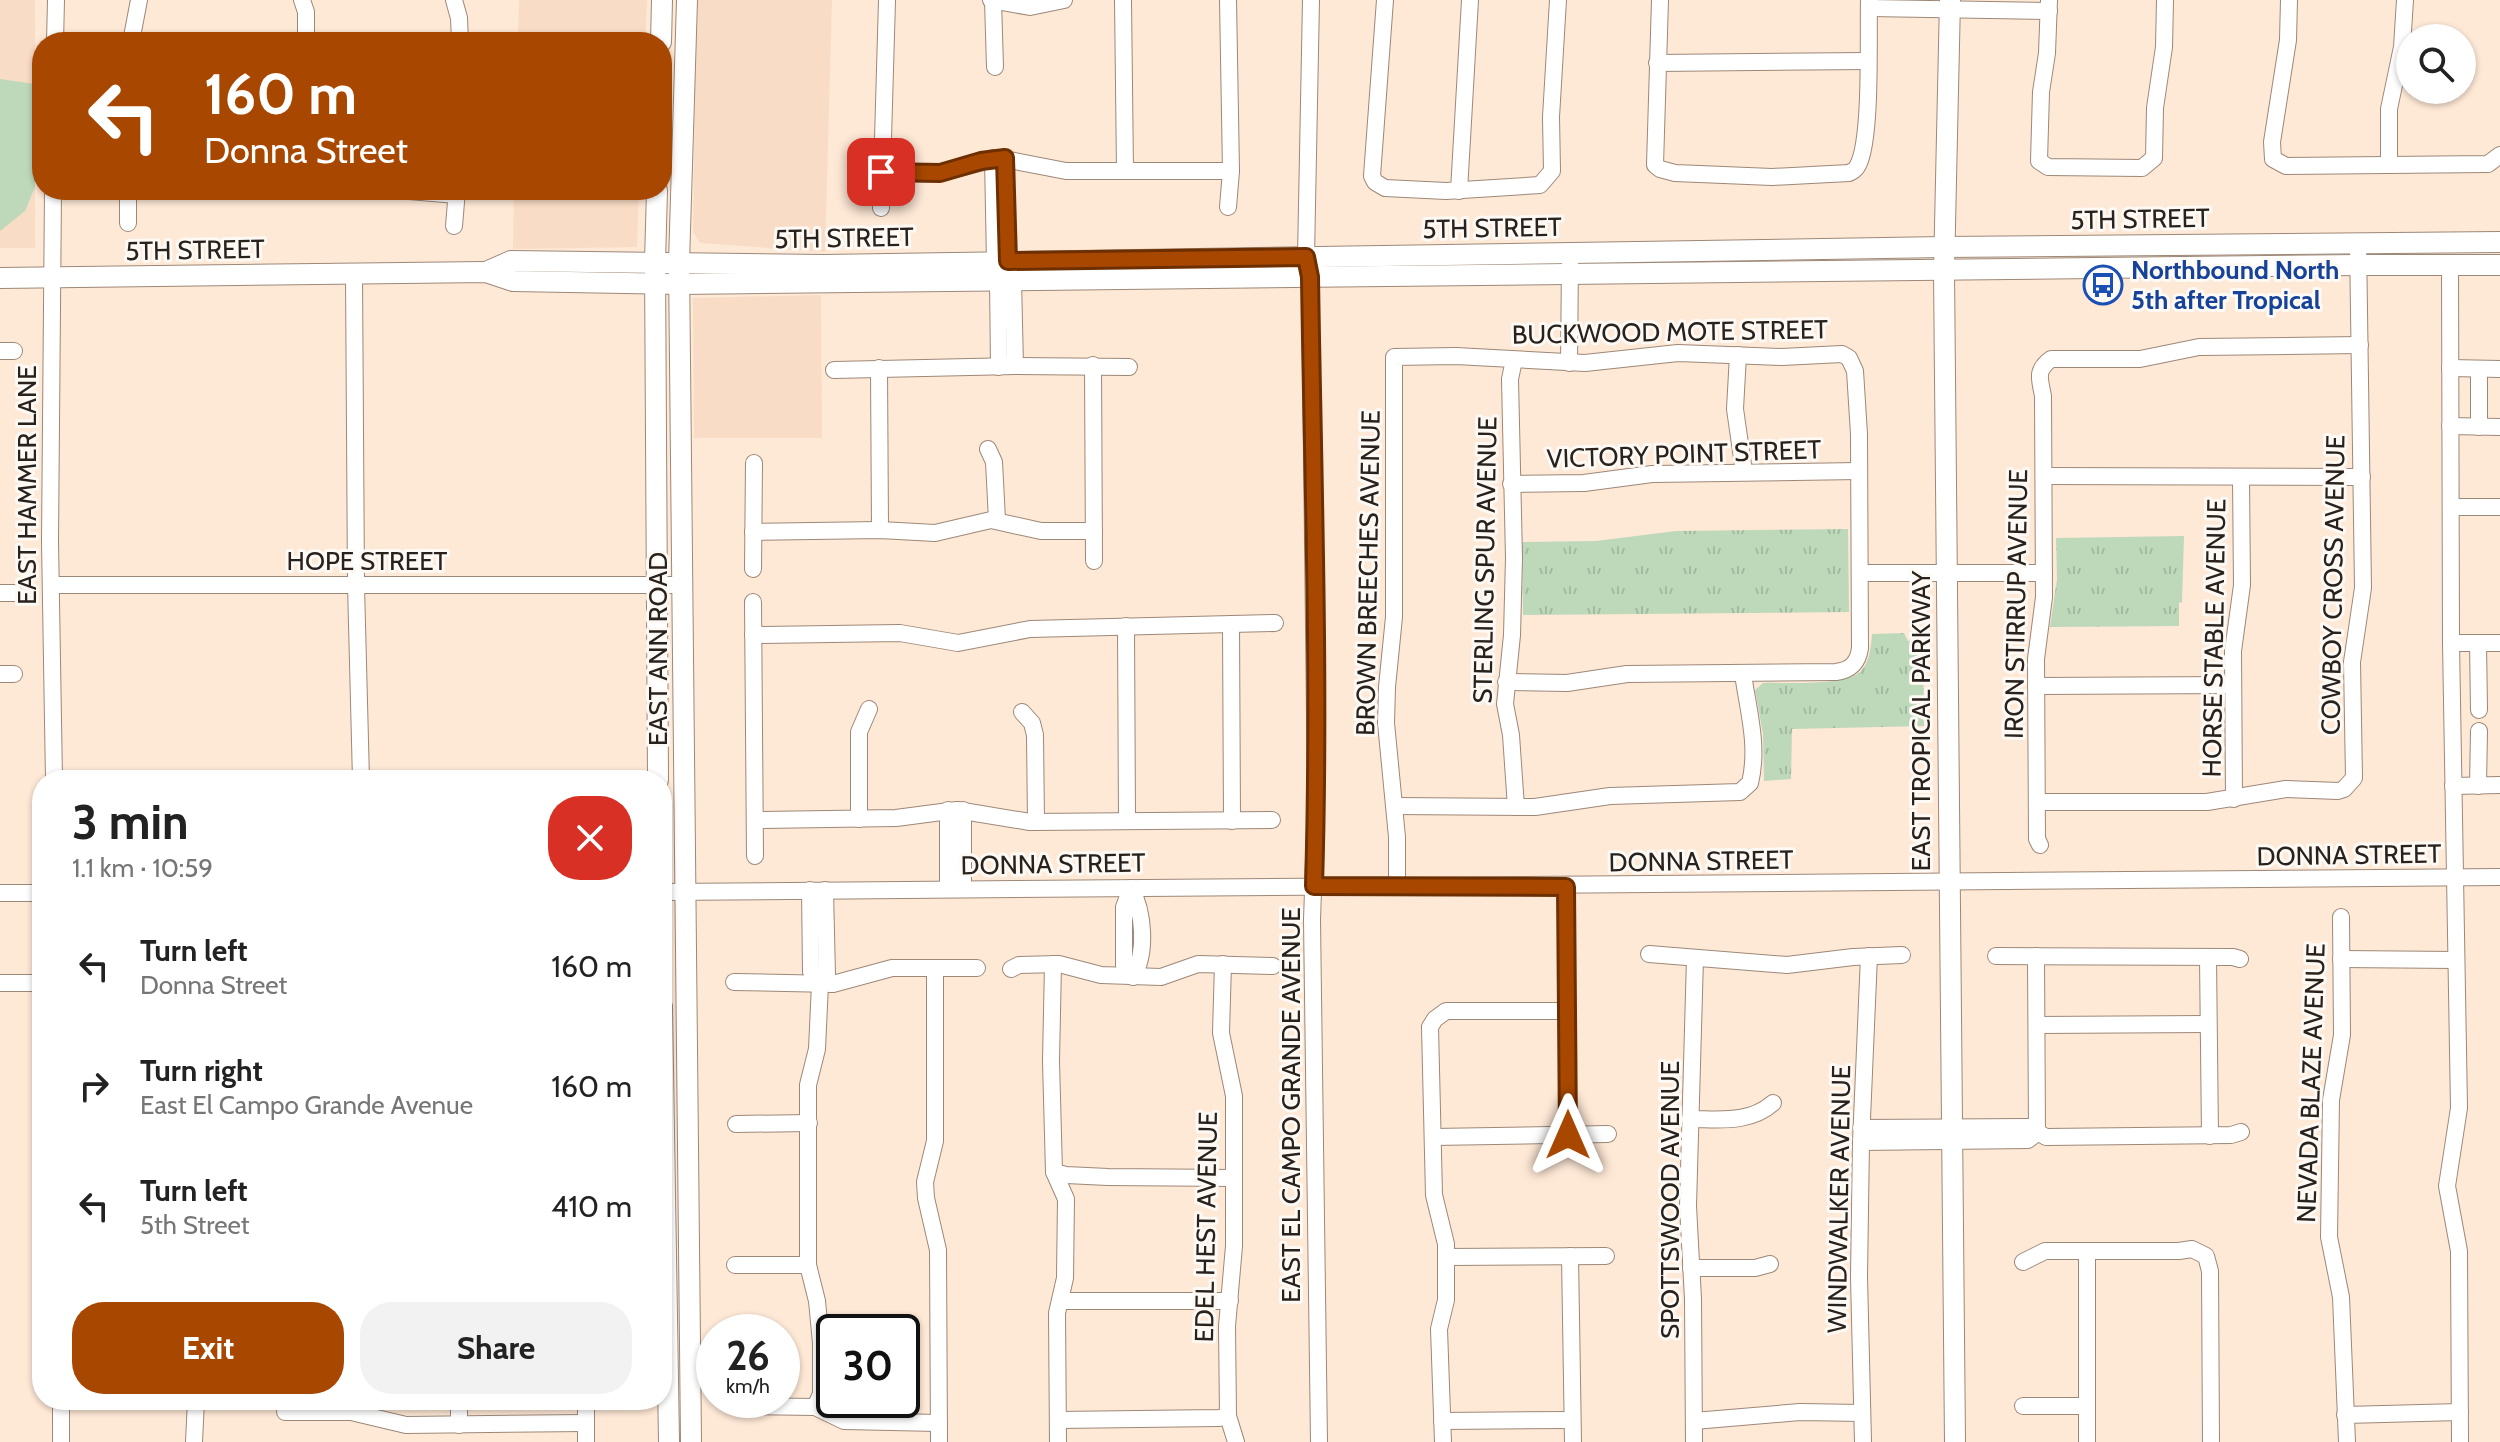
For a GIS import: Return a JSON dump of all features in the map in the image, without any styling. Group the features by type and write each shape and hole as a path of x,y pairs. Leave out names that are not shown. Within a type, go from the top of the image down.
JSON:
{"main road":[{"path":"661,32 662,0"},
{"name":"EAST ANN ROAD","path":"687,0 679,263 691,1442"},
{"name":"EAST TROPICAL PARKWAY","path":"1950,4 1944,271 1955,1442"},
{"name":"EAST ANN ROAD","path":"657,200 658,770"},
{"name":"5TH STREET","path":"486,272 511,261 1004,271 1570,263 1944,247 2500,242"},
{"name":"5TH STREET","path":"0,278 486,272 513,281 680,284 936,281 1012,272 1064,260 1308,267"},
{"name":"5TH STREET","path":"1570,263 1944,271 2500,265"},
{"path":"668,1410 669,1442"}],"street":[{"path":"55,32 56,0"},
{"path":"133,32 139,0"},
{"path":"302,0 306,12 306,32"},
{"path":"454,0 460,32"},
{"path":"881,208 887,0"},
{"path":"995,67 992,0 1030,7 1064,0"},
{"path":"1123,0 1125,171"},
{"path":"1228,0 1231,171 1228,207"},
{"name":"EAST EL CAMPO GRANDE AVENUE","path":"1311,0 1308,267 1316,804 1319,1442"},
{"path":"1385,0 1372,166 1375,182 1385,188 1459,191 1540,185 1552,171 1551,117 1558,0"},
{"path":"1459,191 1470,0"},
{"path":"1660,0 1655,165 1675,173 1772,177 1849,173 1857,166 1862,154 1866,123 1869,4 2049,6 2041,92 2039,161 2048,167 2142,168 2150,163 2155,152 2155,108 2163,62 2165,0"},
{"path":"2289,0 2288,40 2272,142 2273,159 2278,163 2286,166 2488,164 2497,157"},
{"path":"2389,165 2389,109 2402,47 2405,0"},
{"path":"1657,63 1868,61"},
{"path":"881,172 940,173 999,158 1066,171 1231,171"},
{"path":"999,158 1007,366"},
{"name":"EAST HAMMER LANE","path":"53,200 51,585 54,770"},
{"path":"128,200 128,223"},
{"path":"454,226 456,200"},
{"name":"COWBOY CROSS AVENUE","path":"2234,799 2286,789 2338,791 2349,784 2354,770 2352,662 2363,588 2358,242"},
{"path":"1569,363 1570,263"},
{"path":"2450,264 2451,643 2459,1108 2447,1186 2459,1251 2460,1442"},
{"path":"354,274 361,770"},
{"name":"IRON STIRRUP AVENUE","path":"2040,845 2037,839 2036,643 2044,597 2043,396 2039,372 2042,365 2051,359 2140,359 2199,347 2360,345"},
{"name":"BUCKWOOD MOTE STREET","path":"1394,357 1456,356 1569,363 1646,355 1812,357 1842,354 1849,358 1855,371 1859,471"},
{"path":"1738,355 1735,409 1744,472"},
{"name":"BROWN BREECHES AVENUE","path":"1394,357 1394,617 1386,723 1395,806 1397,885"},
{"name":"STERLING SPUR AVENUE","path":"1514,360 1510,379 1512,635 1505,704 1511,735 1516,807"},
{"path":"1093,365 1094,561"},
{"path":"834,370 1129,367"},
{"path":"879,368 880,530"},
{"path":"2450,368 2500,369"},
{"path":"2479,369 2479,427"},
{"path":"2450,426 2500,427"},
{"path":"988,449 994,462 997,520"},
{"path":"753,569 754,463"},
{"path":"1506,682 1567,683 1627,674 1836,672 1853,666 1860,648 1859,471"},
{"name":"VICTORY POINT STREET","path":"1511,484 1584,483 1652,474 1859,471"},
{"path":"2044,476 2362,477"},
{"name":"HORSE STABLE AVENUE","path":"2234,799 2233,651 2242,585 2241,478"},
{"path":"2451,507 2500,507"},
{"path":"753,532 880,530 935,533 997,520 1041,531 1094,531"},
{"path":"1860,573 2044,573"},
{"name":"HOPE STREET","path":"51,585 684,585"},
{"path":"753,602 755,856"},
{"path":"753,635 900,633 958,643 1019,630 1275,623"},
{"path":"1231,624 1232,821"},
{"path":"1126,626 1127,821"},
{"path":"2451,643 2500,643"},
{"path":"2478,643 2479,710"},
{"path":"1395,806 1556,806 1619,795 1732,793 1750,783 1752,774 1754,740 1743,674"},
{"path":"2036,686 2233,685"},
{"path":"859,819 859,732 869,709"},
{"path":"1022,712 1032,723 1035,735 1036,822"},
{"path":"2478,786 2479,731"},
{"path":"2453,786 2500,785"},
{"path":"2037,802 2207,802 2234,799"},
{"path":"755,820 896,818 955,810 1018,822 1272,820"},
{"path":"955,810 955,889"},
{"name":"DONNA STREET","path":"672,892 2500,877"},
{"path":"1566,887 1568,1135"},
{"path":"1131,888 1124,907 1124,966 1133,977"},
{"path":"815,1407 821,1394 821,1343 818,1310 808,1265 808,1085 817,1049 820,984 827,976 817,890"},
{"path":"0,893 32,893"},
{"name":"NEVADA BLAZE AVENUE","path":"2341,917 2341,1048 2331,1100 2329,1237 2340,1281 2347,1442"},
{"path":"1649,954 1787,965 1902,955"},
{"name":"WINDWALKER AVENUE","path":"1863,1442 1859,1277 1861,1135 1869,956"},
{"path":"1996,956 2240,959"},
{"path":"2036,956 2037,1133"},
{"path":"2208,957 2210,1136"},
{"name":"SPOTTSWOOD AVENUE","path":"1694,1442 1688,1206 1695,958"},
{"path":"2341,959 2456,960"},
{"path":"1053,964 1051,1061 1054,1172 1066,1199 1065,1278 1057,1313 1058,1442"},
{"path":"1011,969 1019,965 1053,964 1101,975 1161,977 1198,964 1273,966"},
{"name":"EDEL HEST AVENUE","path":"1223,964 1221,1033 1234,1096 1234,1246 1227,1326 1228,1416 1236,1442"},
{"path":"734,982 833,984 892,968 977,968"},
{"path":"935,968 935,1141 925,1182 938,1250 939,1442"},
{"path":"0,983 32,983"},
{"path":"1443,1442 1439,1329 1446,1300 1446,1257 1445,1236 1434,1195 1430,1027 1446,1011 1567,1011"},
{"path":"2037,1025 2208,1024"},
{"path":"1690,1119 1743,1119 1765,1110 1773,1103"},
{"path":"736,1124 809,1123"},
{"path":"2037,1133 2046,1137 2210,1136 2241,1132"},
{"path":"1861,1135 1950,1134 2028,1140 2037,1133"},
{"path":"1433,1137 1608,1134"},
{"path":"1054,1172 1108,1177 1234,1178"},
{"path":"2023,1262 2045,1251 2192,1249 2206,1256 2210,1271 2211,1442"},
{"path":"2087,1251 2087,1442"},
{"path":"1570,1256 1573,1442"},
{"path":"1446,1257 1606,1256"},
{"path":"1691,1268 1755,1268 1770,1264"},
{"path":"735,1265 808,1265"},
{"path":"1060,1301 1230,1301"},
{"path":"2023,1406 2087,1406"},
{"path":"800,1407 815,1407 844,1421 939,1423"},
{"path":"61,1410 61,1442"},
{"path":"194,1442 196,1410"},
{"path":"285,1412 297,1410"},
{"path":"341,1410 406,1425 586,1423"},
{"path":"459,1410 459,1425"},
{"path":"586,1410 586,1442"},
{"path":"1694,1421 1800,1412 1862,1413"},
{"path":"2345,1415 2460,1412"},
{"path":"1058,1420 1228,1416"},
{"path":"1442,1421 1572,1420"}],"shaded area":[{"path":"0,0 35,0 35,32 32,32 32,200 35,200 35,248 0,248"},
{"path":"519,0 647,0 645,32 518,32"},
{"path":"696,0 832,0 825,252 700,243 693,232"},
{"path":"514,200 639,200 637,247 513,249"},
{"path":"821,295 822,438 694,438 693,298"}],"green space":[{"path":"0,79 32,84 32,194 25,211 0,231"},
{"path":"1848,529 1849,612 1523,615 1522,542 1596,541 1676,531"},
{"path":"2184,536 2179,626 2050,627 2057,579 2056,538"},
{"path":"1904,633 1908,641 1923,640 1924,726 1792,729 1791,779 1764,781 1763,734 1755,690 1763,683 1830,681 1855,675 1867,662 1872,634"}],"place":[{"name":"Northbound North 5th after Tropical","path":"2103,285"}],"route":[{"path":"881,172 940,173 993,158 1005,158 1008,261 1306,257 1310,277 1313,436 1314,886 1566,887 1568,1135"}]}
